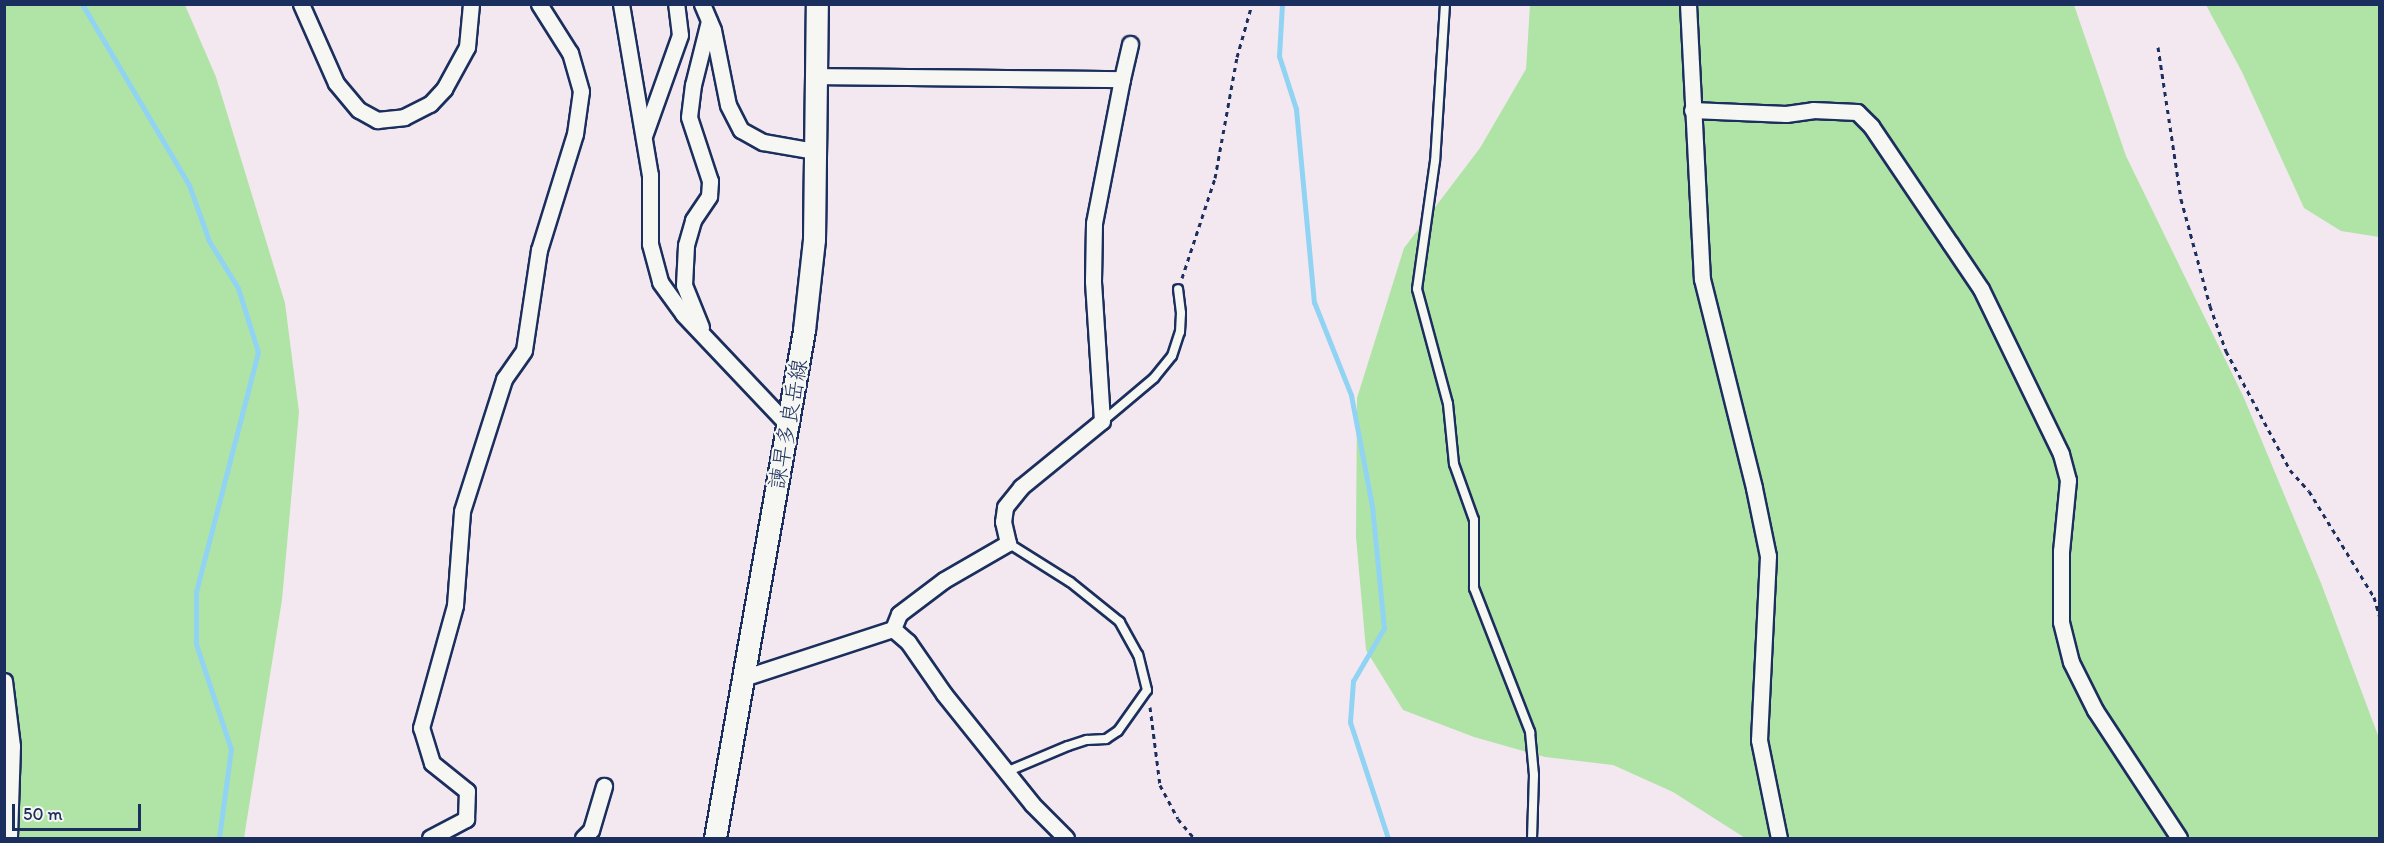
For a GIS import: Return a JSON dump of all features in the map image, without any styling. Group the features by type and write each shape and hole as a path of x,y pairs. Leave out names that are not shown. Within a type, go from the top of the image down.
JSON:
{"main road":[{"name":"諫早多良岳線","path":"715,838 804,330 814,239 817,4"}],"street":[{"path":"301,4 336,83 359,110 377,120 404,117 430,104 444,89 467,47 471,4"},
{"path":"430,838 466,819 467,791 432,763 422,728 455,605 462,511 504,379 524,350 539,250 575,134 581,91 570,52 539,4"},
{"path":"621,4 650,175 650,244 660,282 683,314 788,424"},
{"path":"644,137 680,35 676,4"},
{"path":"702,4 709,21 728,105 741,130 763,142 815,151"},
{"path":"1688,4 1702,279 1754,488 1768,556 1759,740 1779,838"},
{"path":"707,340 684,285 686,245 693,220 709,196 710,181 689,117 693,85 709,21"},
{"path":"893,629 898,614 944,580 1008,543 1003,522 1005,507 1021,487 1102,421 1093,281 1094,223 1130,44"},
{"path":"816,76 1122,79"},
{"path":"1692,110 1786,114 1813,110 1857,112 1871,126 1981,289 2061,454 2068,480 2061,551 2061,622 2071,662 2095,710 2179,838"},
{"path":"743,678 893,629"},
{"path":"893,629 908,642 944,694 1032,804 1066,838"},
{"path":"4,681 12,746 9,838"},
{"path":"583,838 591,830 604,786"}],"lane":[{"path":"1445,4 1435,161 1417,289 1448,404 1454,464 1474,520 1474,588 1530,732 1534,774 1532,838"},
{"path":"1102,421 1154,378 1172,356 1180,332 1181,313 1178,289"},
{"path":"1006,772 1068,746 1106,739 1118,731 1147,690 1138,656 1120,622 1070,582 1008,543"}],"path":[{"path":"1178,289 1215,178 1237,57 1252,4"},
{"path":"2158,47 2181,199 2210,306 2226,351 2290,470 2309,491 2374,597 2379,618"},
{"path":"1147,690 1160,784 1178,819 1194,838"}],"green space":[{"path":"5,5 185,5 216,77 285,303 299,412 282,600 244,838 5,838"},
{"path":"1530,5 2074,5 2126,156 2244,398 2321,583 2379,738 2379,838 1745,838 1673,792 1613,765 1545,757 1474,737 1403,710 1366,650 1356,537 1357,398 1404,248 1480,148 1526,69"},
{"path":"2206,5 2379,5 2379,237 2341,231 2304,208 2242,72"}],"waterway":[{"path":"82,4 189,185 209,241 238,288 258,352 196,592 196,644 231,749 219,838"},
{"path":"1282,4 1279,56 1296,109 1314,302 1351,395 1372,506 1384,628 1353,681 1350,722 1388,838"}]}
